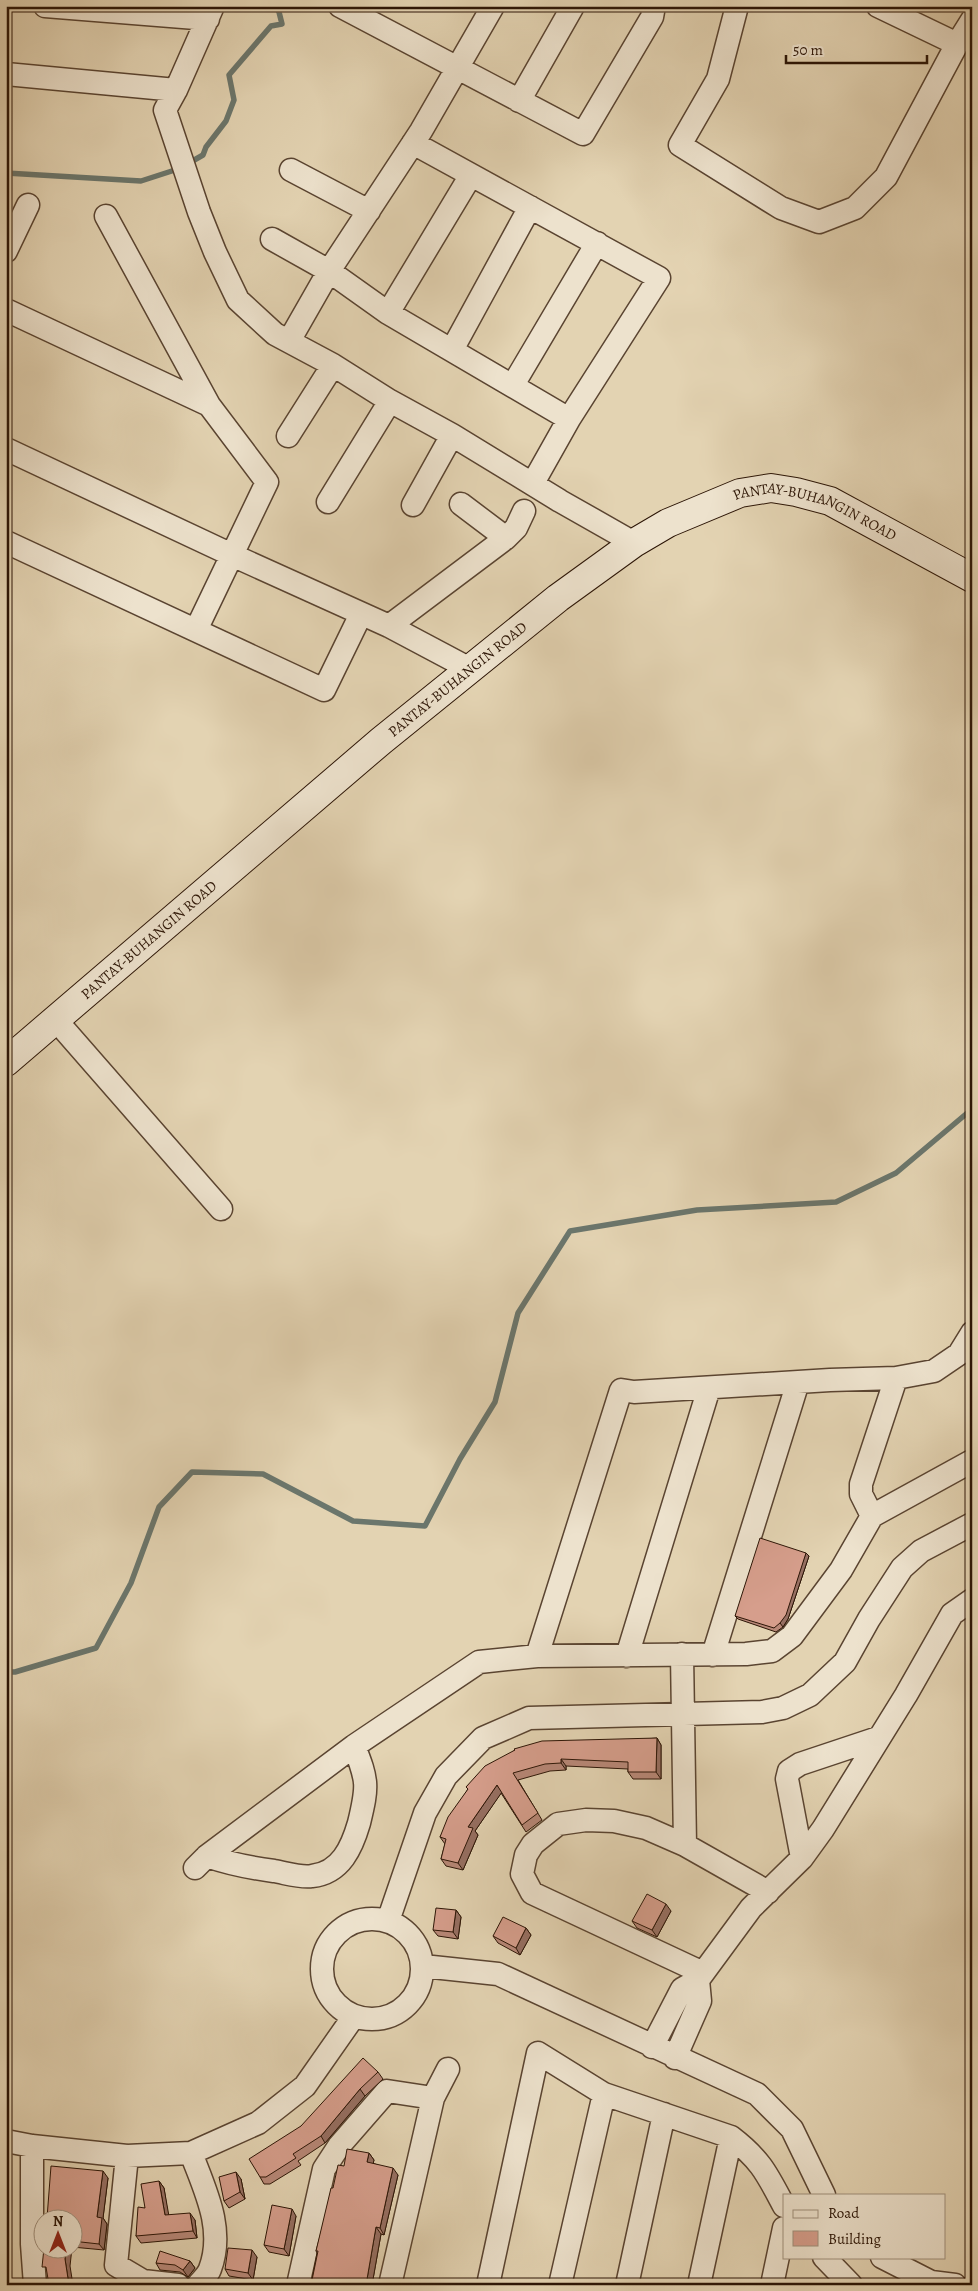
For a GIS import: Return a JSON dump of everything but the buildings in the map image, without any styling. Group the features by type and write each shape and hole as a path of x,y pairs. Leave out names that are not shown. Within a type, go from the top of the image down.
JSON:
{"street":[{"path":"45,6 210,13 176,90 165,110 199,212 215,252 238,300 275,334 333,365 390,401 452,435 634,544"},
{"path":"289,341 329,271 414,143 493,6"},
{"path":"520,102 572,6"},
{"path":"346,10 583,134 652,17 654,6"},
{"path":"737,6 718,79 680,145 781,208 819,222 855,208 886,177 957,44 972,20"},
{"path":"878,6 957,44"},
{"path":"6,74 176,90"},
{"path":"414,143 659,278 570,419 533,483"},
{"path":"291,170 369,211"},
{"path":"388,313 471,175"},
{"path":"6,251 28,205"},
{"path":"452,350 530,207"},
{"path":"106,216 209,405 267,482 196,630"},
{"path":"272,239 329,271 388,313 570,419"},
{"path":"513,386 597,244"},
{"path":"6,310 209,405"},
{"path":"288,436 333,365"},
{"path":"328,502 390,401"},
{"path":"412,505 452,435"},
{"path":"6,449 389,626 470,669"},
{"name":"PANTAY-BUHANGIN ROAD","path":"6,1062 380,741 558,598 634,544 668,523 740,493 771,488 796,492 830,501 972,578"},
{"path":"461,504 506,538"},
{"path":"389,626 506,538 516,528 524,511"},
{"path":"6,542 324,690 361,614"},
{"path":"55,1019 221,1209"},
{"path":"537,1656 621,1390 634,1392 896,1378 934,1371 960,1354 972,1333"},
{"path":"872,1516 861,1494 861,1484 896,1378"},
{"path":"713,1655 798,1382"},
{"path":"627,1656 709,1388"},
{"path":"354,1746 366,1775 366,1796 352,1845 346,1855 332,1869 312,1876 230,1864 201,1862 354,1746 479,1662 537,1656 713,1655 772,1651 792,1636 841,1570 872,1516 972,1461"},
{"path":"388,1921 425,1813 446,1776 483,1738 529,1718 762,1712 783,1708 810,1695 845,1662 869,1619 902,1568 921,1551 972,1524"},
{"path":"652,2047 682,1989 701,1976 751,1908 802,1858 823,1829 906,1695 952,1614 972,1600"},
{"path":"682,1654 685,1845"},
{"path":"802,1858 787,1779 789,1771 800,1764 878,1738"},
{"path":"701,1976 532,1893 522,1874 526,1855 533,1844 558,1824 586,1820 614,1821 646,1828 685,1845 768,1892"},
{"path":"360,1921 388,1921 408,1934 418,1949 423,1966 421,1983 414,1998 402,2010 387,2018 370,2019 354,2016 340,2008 330,1996 323,1982 322,1966 325,1950 334,1937 346,1927 360,1921"},
{"path":"423,1966 498,1974 675,2058 756,2094 792,2129 824,2194"},
{"path":"675,2058 700,2001 701,1976"},
{"path":"6,2141 32,2146 127,2156 191,2153 258,2123 305,2086 354,2016"},
{"path":"488,2285 538,2053 604,2094 731,2137 761,2163 783,2204"},
{"path":"390,2285 433,2098 448,2069"},
{"path":"298,2285 324,2169 339,2146 387,2091 433,2098"},
{"path":"560,2285 604,2094"},
{"path":"627,2285 664,2114"},
{"path":"699,2285 731,2137"},
{"path":"32,2146 32,2244 35,2285"},
{"path":"191,2153 215,2217 214,2246 210,2270 198,2285"},
{"path":"127,2156 116,2265 144,2281 178,2285"},
{"path":"772,2285 783,2233"},
{"path":"825,2258 851,2285"},
{"path":"884,2258 931,2282 955,2285"}],"waterway":[{"path":"189,163 203,155 206,147 226,121 234,100 229,75 271,26 282,24 279,12 275,6"},
{"path":"6,173 141,181 178,169"},
{"path":"6,1672 15,1672 96,1648 131,1583 159,1507 192,1472 263,1474 353,1521 425,1526 460,1459 495,1402 518,1313 570,1231 697,1210 836,1202 896,1173 972,1109"}]}
